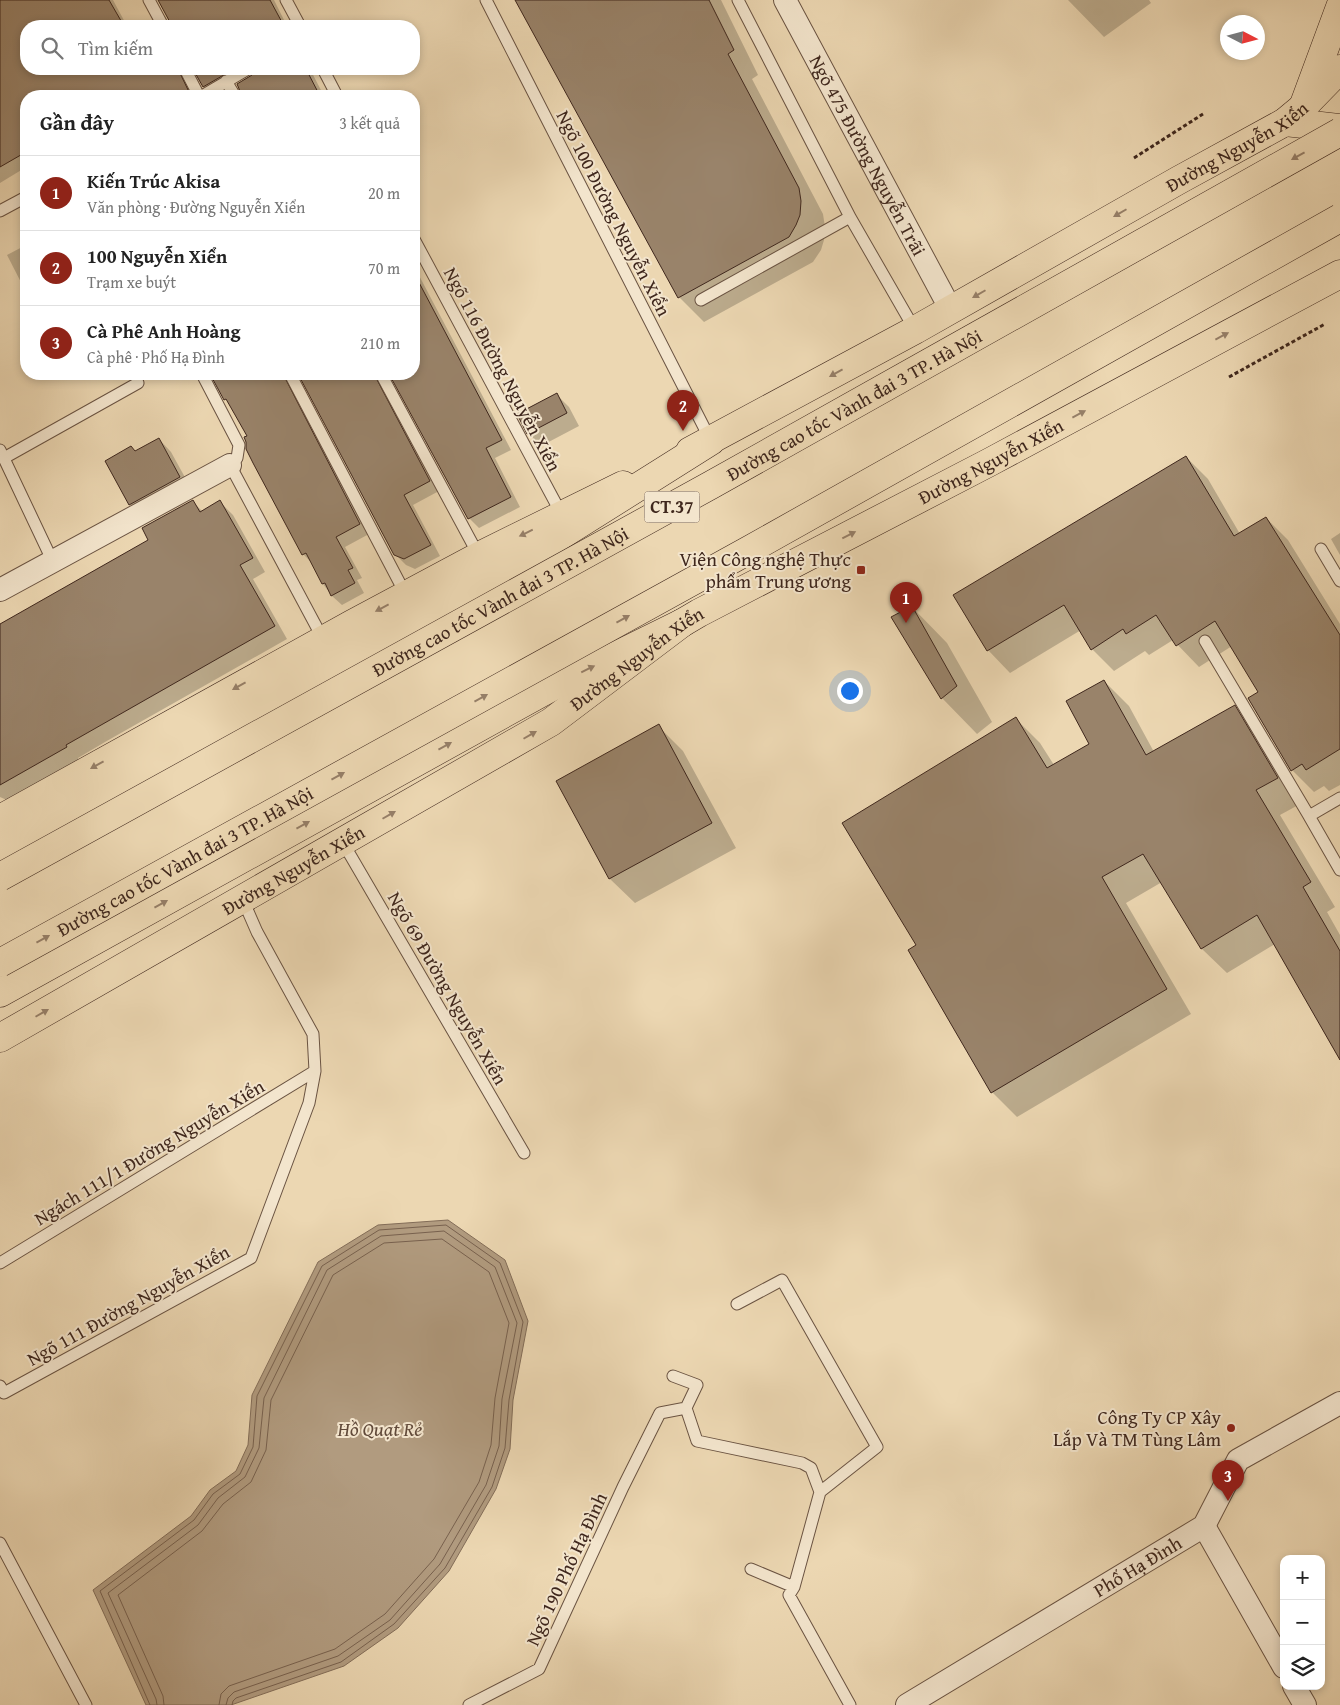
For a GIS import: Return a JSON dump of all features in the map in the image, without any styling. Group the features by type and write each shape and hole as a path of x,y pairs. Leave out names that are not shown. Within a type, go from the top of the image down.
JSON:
{"main road":[{"path":"1340,7 1294,114 1340,128"},
{"name":"Đường Nguyễn Xiển","path":"3,842 323,639 479,556 711,441 951,310 1294,114 1340,69"},
{"name":"Đường cao tốc Vành đai 3 TP. Hà Nội","path":"0,877 711,486 1340,132"},
{"name":"Đường Nguyễn Xiển","path":"3,842 356,670 1146,232 1151,196"},
{"name":"Đường cao tốc Vành đai 3 TP. Hà Nội","path":"0,963 749,550 1340,218"},
{"name":"Đường Nguyễn Xiển","path":"0,1038 551,722 682,623 990,462 1340,274"},
{"path":"3,842 506,570 711,441"},
{"path":"0,993 550,688 682,623"}],"street":[{"name":"Ngõ 475 Đường Nguyễn Trãi","path":"785,0 951,310"},
{"path":"0,590 230,465"},
{"path":"1280,1660 1204,1526 1238,1460 1340,1403"},
{"name":"Phố Hạ Đình","path":"907,1705 932,1699 1204,1526"},
{"path":"1296,1690 1305,1705"}],"lane":[{"path":"150,0 160,20"},
{"path":"286,0 297,20"},
{"name":"Ngõ 100 Đường Nguyễn Xiển","path":"486,0 711,441"},
{"path":"738,0 850,216 915,330"},
{"path":"188,75 197,90"},
{"path":"210,90 237,75"},
{"path":"325,75 334,90"},
{"path":"226,81 231,90"},
{"path":"0,212 20,200"},
{"path":"702,300 850,216"},
{"name":"Ngõ 116 Đường Nguyễn Xiển","path":"420,250 562,515"},
{"path":"205,380 239,445 237,458 230,465 323,639"},
{"path":"293,380 406,595"},
{"path":"384,380 479,556"},
{"path":"53,562 2,454 138,383"},
{"path":"1321,549 1340,581"},
{"path":"1205,642 1340,870"},
{"path":"1308,816 1340,798"},
{"name":"Ngõ 69 Đường Nguyễn Xiển","path":"342,841 524,1153"},
{"path":"243,900 257,932 313,1034 315,1071"},
{"name":"Ngõ 111 Đường Nguyễn Xiển","path":"0,1386 4,1393 250,1258 309,1103 315,1071"},
{"name":"Ngách 111/1 Đường Nguyễn Xiển","path":"0,1263 315,1071"},
{"path":"737,1304 782,1280 877,1447 820,1492"},
{"path":"673,1376 697,1385 686,1408 697,1441 802,1463 811,1468 820,1492 794,1586 789,1595 850,1705"},
{"name":"Ngõ 190 Phố Hạ Đình","path":"469,1705 539,1669 623,1487 660,1413 686,1408"},
{"path":"0,1543 86,1705"},
{"path":"751,1569 794,1586"}],"path":[{"path":"1134,158 1203,114"},
{"path":"1229,378 1325,324"}],"water":[{"name":"Hồ Quạt Rẻ","path":"448,1220 505,1260 528,1321 513,1400 510,1449 496,1489 449,1571 398,1628 344,1666 231,1705 146,1705 93,1590 191,1516 210,1490 236,1471 248,1445 252,1395 318,1262 378,1225"}],"building":[{"path":"0,0 109,0 121,20 20,20 20,75 181,75 188,90 20,90 20,155 0,167"},
{"path":"158,0 270,0 281,20 169,20"},
{"path":"515,0 709,0 734,50 728,54 799,188 801,201 800,215 789,237 678,298"},
{"path":"196,75 224,75 203,87"},
{"path":"252,75 309,75 317,90 240,90 237,84"},
{"path":"420,284 502,440 486,448 511,497 468,519 392,380 420,380"},
{"path":"213,380 286,380 360,524 336,537 353,568 348,570 355,583 331,596 325,583 322,584 306,553 302,555 246,449 244,437 247,436 226,399 224,400"},
{"path":"301,380 377,380 430,481 404,495 431,545 404,559 394,555"},
{"path":"557,393 567,413 527,434 517,414"},
{"path":"159,438 180,477 129,505 105,461 131,446 135,451"},
{"path":"1186,456 1234,536 1266,517 1340,635 1340,749 1306,770 1302,764 1291,771 1248,698 1258,692 1215,621 1176,646 1156,615 1126,634 1123,629 1091,650 1064,605 987,651 953,595"},
{"path":"193,500 200,512 220,500 253,558 240,565 275,626 66,745 67,747 0,785 0,624 148,540 142,528"},
{"path":"912,606 957,686 941,699 891,617"},
{"path":"1104,680 1146,755 1235,705 1278,778 1256,790 1311,882 1303,887 1340,951 1340,1060 1257,915 1201,949 1143,854 1102,877 1167,989 991,1093 908,950 916,945 842,823 1016,717 1047,768 1089,744 1066,701"},
{"path":"659,724 712,823 609,879 556,781"}],"place":[{"name":"100 Nguyễn Xiển","path":"683,431"},
{"name":"Viện Công nghệ Thực phẩm Trung ương","path":"861,570"},
{"name":"Kiến Trúc Akisa","path":"906,623"},
{"name":"Công Ty CP Xây Lắp Và TM Tùng Lâm","path":"1231,1428"},
{"name":"Cà Phê Anh Hoàng","path":"1228,1501"}]}
